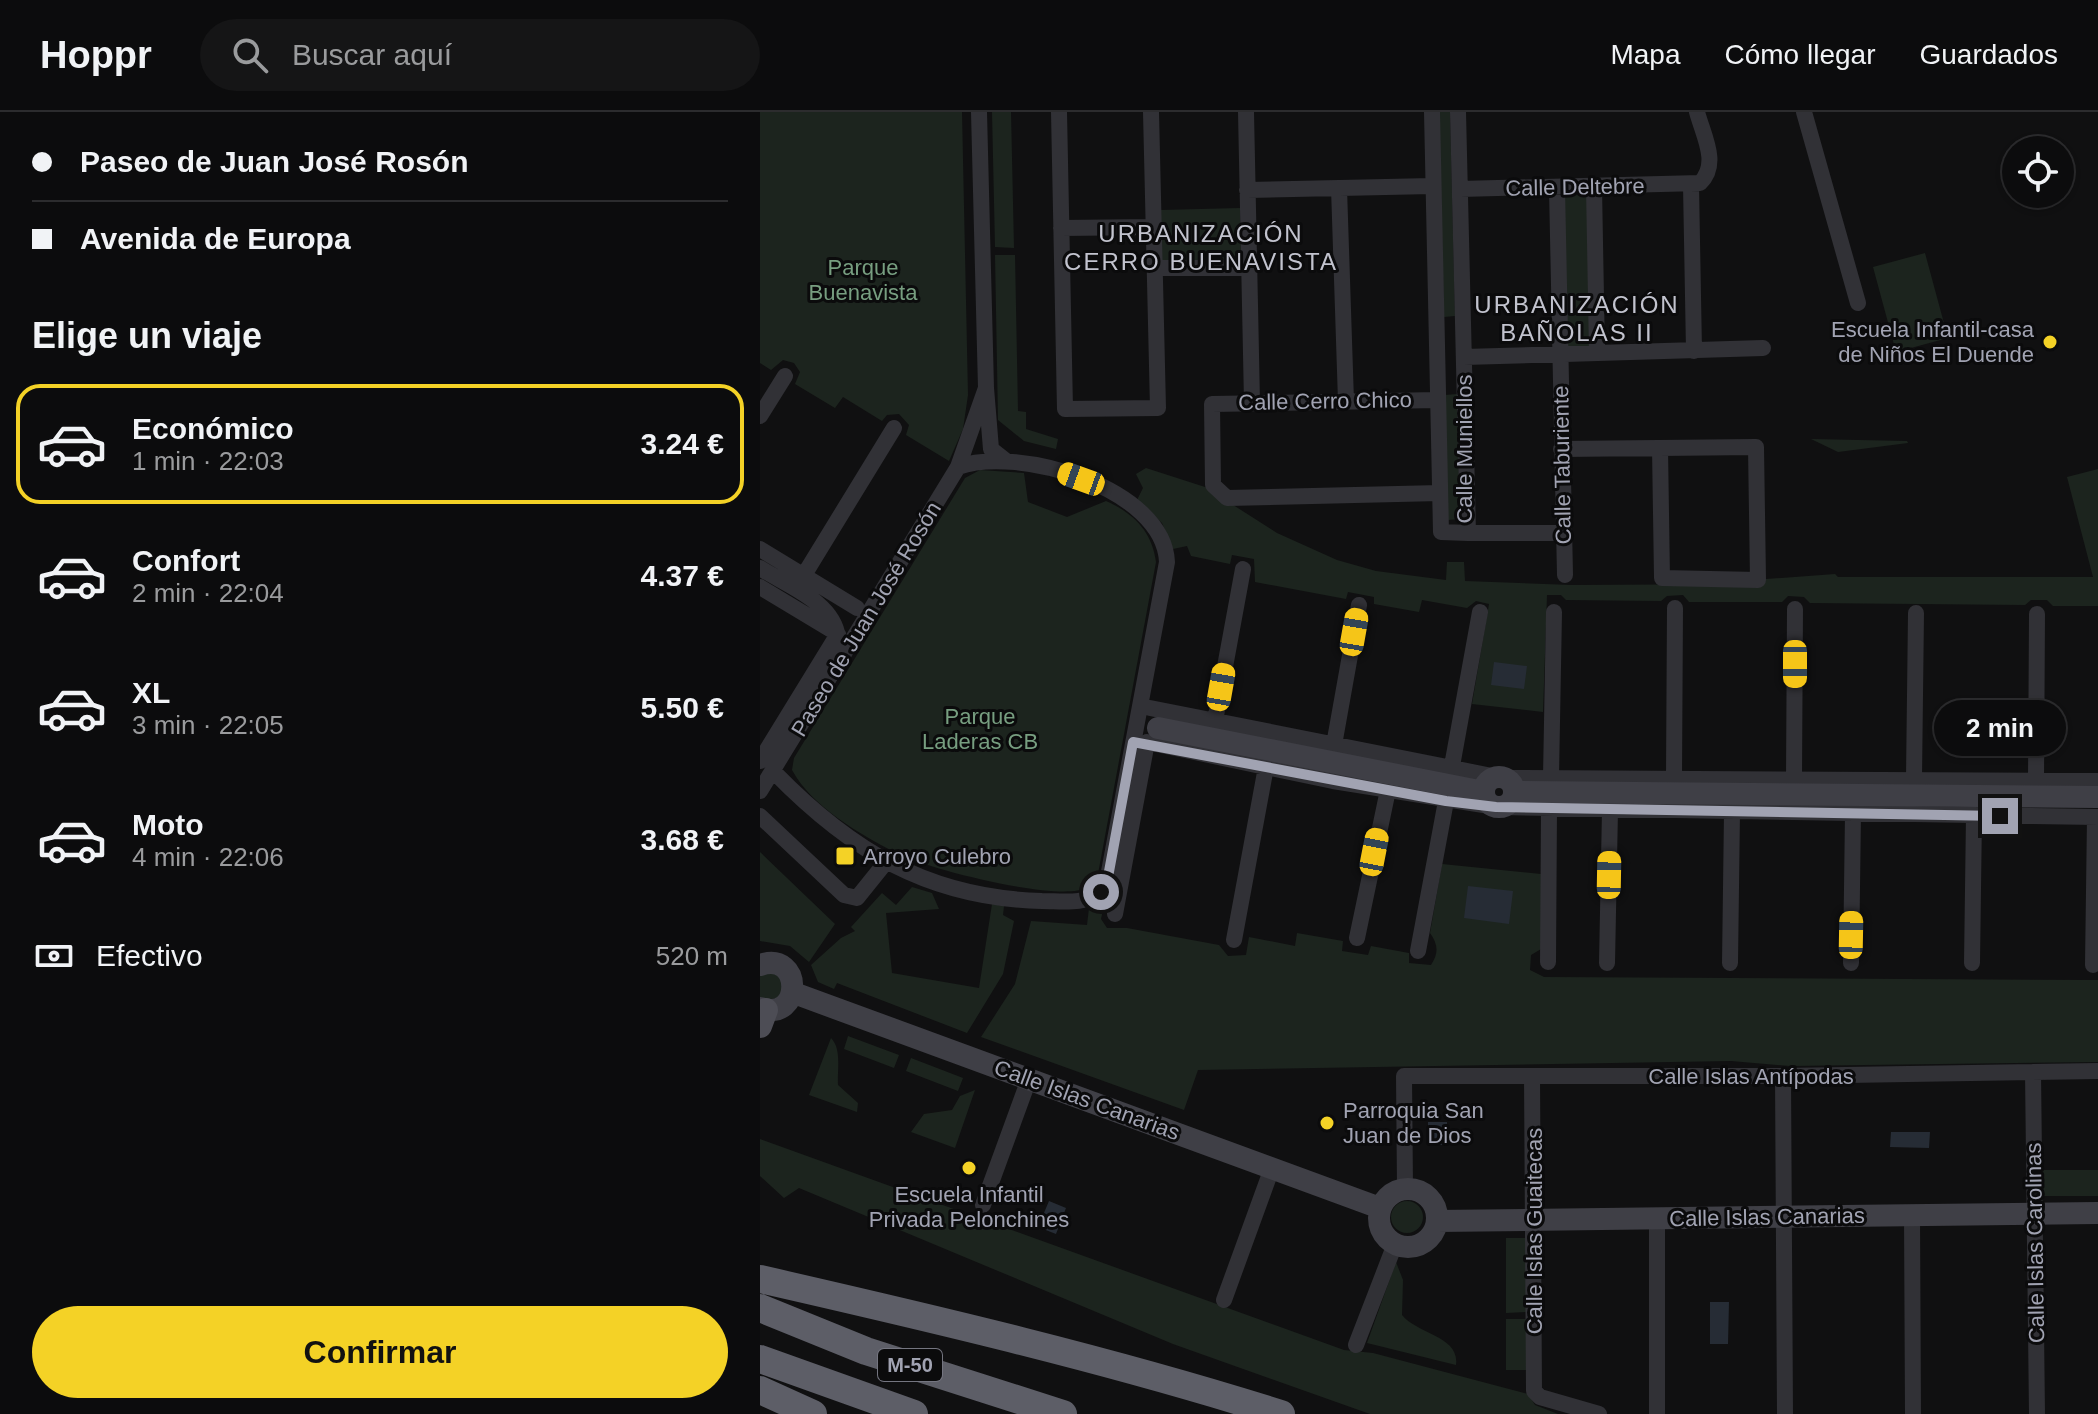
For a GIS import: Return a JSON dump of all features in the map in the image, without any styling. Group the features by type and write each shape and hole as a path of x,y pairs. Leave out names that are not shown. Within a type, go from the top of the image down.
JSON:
{"highway":[{"path":"760,1279 947,1322 1281,1414"},
{"name":"M-50","path":"760,1308 866,1351 1063,1414"},
{"name":"M-50","path":"760,1359 914,1414"},
{"path":"760,1390 813,1414"}],"street":[{"name":"Paseo de Juan José Rosón","path":"979,112 986,388 991,449 1005,460"},
{"path":"1059,112 1065,409 1158,408 1151,112"},
{"path":"1246,112 1252,402"},
{"name":"Calle Muniellos","path":"1432,112 1441,532 1468,533 1458,112"},
{"path":"1694,351 1691,185 1708,176 1711,162 1697,112"},
{"path":"1804,112 1858,303"},
{"name":"Calle Deltebre","path":"1460,189 1691,185"},
{"path":"1247,190 1432,186"},
{"path":"1594,187 1597,353"},
{"path":"1339,188 1346,401"},
{"name":"Calle Taburiente","path":"1557,188 1565,575"},
{"path":"1061,228 1154,227"},
{"path":"1155,268 1249,268"},
{"path":"1464,357 1763,348"},
{"path":"760,416 785,376"},
{"name":"Paseo de Juan José Rosón","path":"760,791 958,467 986,388"},
{"name":"Calle Cerro Chico","path":"1438,400 1212,404 1213,485 1227,498 1440,493"},
{"path":"804,575 894,428"},
{"path":"1561,449 1756,447 1758,580 1662,578 1660,448"},
{"path":"958,467 972,462 1005,460 1060,471 1103,488 1141,511 1166,545 1167,562 1145,724 1116,907 1101,892"},
{"path":"1468,533 1564,533"},
{"path":"760,549 854,609"},
{"path":"760,568 831,611 854,609 879,600"},
{"path":"1215,721 1243,569"},
{"path":"760,587 838,632"},
{"path":"1333,781 1327,752 1359,605"},
{"path":"824,608 838,632 838,666"},
{"path":"1675,608 1668,786 1681,810"},
{"path":"854,609 761,760 845,838 886,862 969,890 1026,900 1084,901 1101,892 1108,877 1145,724"},
{"path":"1794,778 1795,609"},
{"path":"1452,766 1480,612"},
{"path":"1551,777 1554,612"},
{"path":"1916,613 1912,787 1922,814"},
{"path":"2036,780 2037,614"},
{"path":"1145,724 1215,721 1333,781 1452,766 1500,792 1549,809 1616,802 1668,786 1737,779 1848,778 1912,787 1970,806 2027,816 2097,796"},
{"path":"1145,724 1267,749 1327,752 1390,773 1446,801 1500,792 1551,777 1603,777 1717,794 1811,794 1922,814 2054,797 2097,796"},
{"path":"1234,940 1267,749"},
{"path":"1390,773 1500,792 1732,812 1791,813 1858,804 1912,787 1987,781 2036,780 2097,796"},
{"path":"1357,938 1390,773"},
{"path":"1603,777 1616,802 1607,963"},
{"path":"1848,778 1858,804 1851,963"},
{"path":"1717,794 1737,779"},
{"path":"1972,963 1970,806 1987,781"},
{"path":"1791,813 1811,794"},
{"path":"2093,965 2097,796"},
{"path":"2027,816 2054,797"},
{"path":"1418,951 1446,801"},
{"path":"1548,962 1549,809"},
{"path":"1730,963 1732,812"},
{"path":"760,816 844,895 857,898 886,862"},
{"path":"760,965 773,962 785,968 793,978 794,993 784,1006 762,1015"},
{"name":"Calle Islas Canarias","path":"794,993 1380,1208"},
{"name":"Calle Islas Antípodas","path":"1405,1188 1404,1076 1783,1076 2098,1071"},
{"name":"Calle Islas Carolinas","path":"2033,1072 2037,1414"},
{"name":"Calle Islas Guaitecas","path":"1532,1076 1534,1386 1540,1397 1599,1414"},
{"path":"1783,1076 1785,1414"},
{"path":"983,1205 1029,1079"},
{"path":"1224,1300 1272,1168"},
{"path":"1405,1188 1420,1191 1430,1198 1437,1221 1426,1240 1418,1245 1395,1244 1380,1228 1380,1208 1387,1197 1405,1188"},
{"name":"Calle Islas Canarias","path":"1437,1221 2098,1213"},
{"path":"1912,1215 1913,1414"},
{"path":"1657,1218 1657,1414"},
{"path":"1356,1345 1395,1244"}],"green space":[{"name":"Parque Buenavista","path":"760,112 962,112 968,395 963,429 949,461 906,435 909,425 899,414 887,415 882,421 843,397 835,408 795,384 800,372 794,363 783,360 771,370 760,363"},
{"path":"992,112 1011,112 1014,248 995,247"},
{"path":"1439,112 1450,112 1455,316 1444,317"},
{"path":"1589,193 1592,348 1565,348 1562,194"},
{"path":"1240,208 1241,262 1161,263 1161,210"},
{"path":"1925,253 1948,338 1896,352 1873,267"},
{"path":"995,255 1015,255 1018,411 1026,412 1026,429 1058,439 1056,449 1024,441 998,420"},
{"path":"1457,394 1460,519 1448,520 1445,395"},
{"path":"1811,439 1907,441 1908,443 1838,452"},
{"path":"1146,468 1205,487 1277,533 1337,560 1376,571 1446,580 1447,562 1464,562 1465,581 1571,585 1764,584 1766,579 1835,574 1838,577 2093,577 2067,477 2098,469 2098,606 2053,606 2047,600 2031,600 2025,605 1810,603 1804,597 1788,596 1782,602 1689,602 1683,595 1667,596 1661,601 1566,600 1561,595 1547,595 1543,712 1472,704 1489,604 1476,601 1467,608 1422,600 1419,612 1374,604 1374,597 1348,592 1346,599 1255,582 1254,559 1232,555 1230,564 1191,556 1187,546 1173,549 1162,523 1137,500 1143,488 1136,474"},
{"name":"Parque Laderas CB","path":"980,470 1024,473 1028,502 1067,517 1106,501 1140,524 1154,551 1156,562 1098,874 1087,888 1049,891 1022,887 962,875 912,860 853,828 824,808 792,770 794,758 965,478"},
{"path":"760,852 835,924 809,962 790,946 760,941"},
{"path":"1442,864 1541,874 1541,949 1531,955 1530,970 1544,977 2098,980 2098,1062 1790,1066 1731,1061 1198,1070 1184,1110 981,1037 1015,984 1031,921 1087,925 1089,908 1104,905 1101,919 1107,928 1127,928 1219,945 1228,956 1246,955 1249,937 1295,946 1297,933 1343,941 1342,951 1368,955 1371,946 1409,953 1409,963 1431,965 1436,949 1430,933"},
{"path":"912,887 932,893 939,909 886,913 892,973 979,988 992,904 1004,906 1003,915 1014,921 1003,974 967,1033 837,983 834,989 818,982 811,965 841,938 855,931 851,927 882,893 896,905"},
{"path":"765,970 784,977 781,998 760,1000 760,973"},
{"path":"848,1036 899,1055 894,1068 844,1049"},
{"path":"831,1038 838,1054 838,1085 858,1103 857,1112 809,1095"},
{"path":"911,1058 963,1078 958,1091 906,1071"},
{"path":"975,1090 955,1148 911,1132 924,1114 952,1110 960,1096"},
{"path":"760,1139 1344,1350 1373,1353 1528,1394 1535,1405 1558,1414 1370,1414 1173,1344 799,1188 784,1198 760,1176"},
{"path":"2040,1170 2098,1170 2098,1196 2040,1196"},
{"path":"1407,1201 1418,1206 1423,1217 1418,1228 1407,1233 1396,1228 1391,1217 1396,1206"},
{"path":"1506,1238 1526,1238 1527,1312 1506,1313"},
{"path":"1396,1262 1403,1280 1402,1315 1445,1341 1455,1355 1456,1365 1367,1343"},
{"path":"1506,1319 1527,1319 1527,1370 1506,1370"}],"shaded area":[{"path":"1494,662 1527,666 1524,689 1491,685"},
{"path":"1468,886 1513,891 1509,924 1464,918"},
{"path":"1428,1122 1447,1122 1447,1145 1428,1145"},
{"path":"1891,1132 1930,1132 1929,1148 1890,1147"},
{"path":"1049,1201 1066,1208 1056,1234 1038,1227"},
{"path":"1710,1302 1729,1302 1728,1344 1710,1344"}],"place":[{"name":"Escuela Infantil-casa de Niños El Duende","path":"2050,342"},
{"name":"Arroyo Culebro","path":"845,856"},
{"name":"Parroquia San Juan de Dios","path":"1327,1123"},
{"name":"Escuela Infantil Privada Pelonchines","path":"969,1168"}],"district":[{"name":"URBANIZACIÓN CERRO BUENAVISTA","path":"1201,247"},
{"name":"URBANIZACIÓN BAÑOLAS II","path":"1577,318"}],"route":[{"path":"1101,892 1108,877 1133,742 1147,742 1333,781 1496,807 2000,816"}]}
